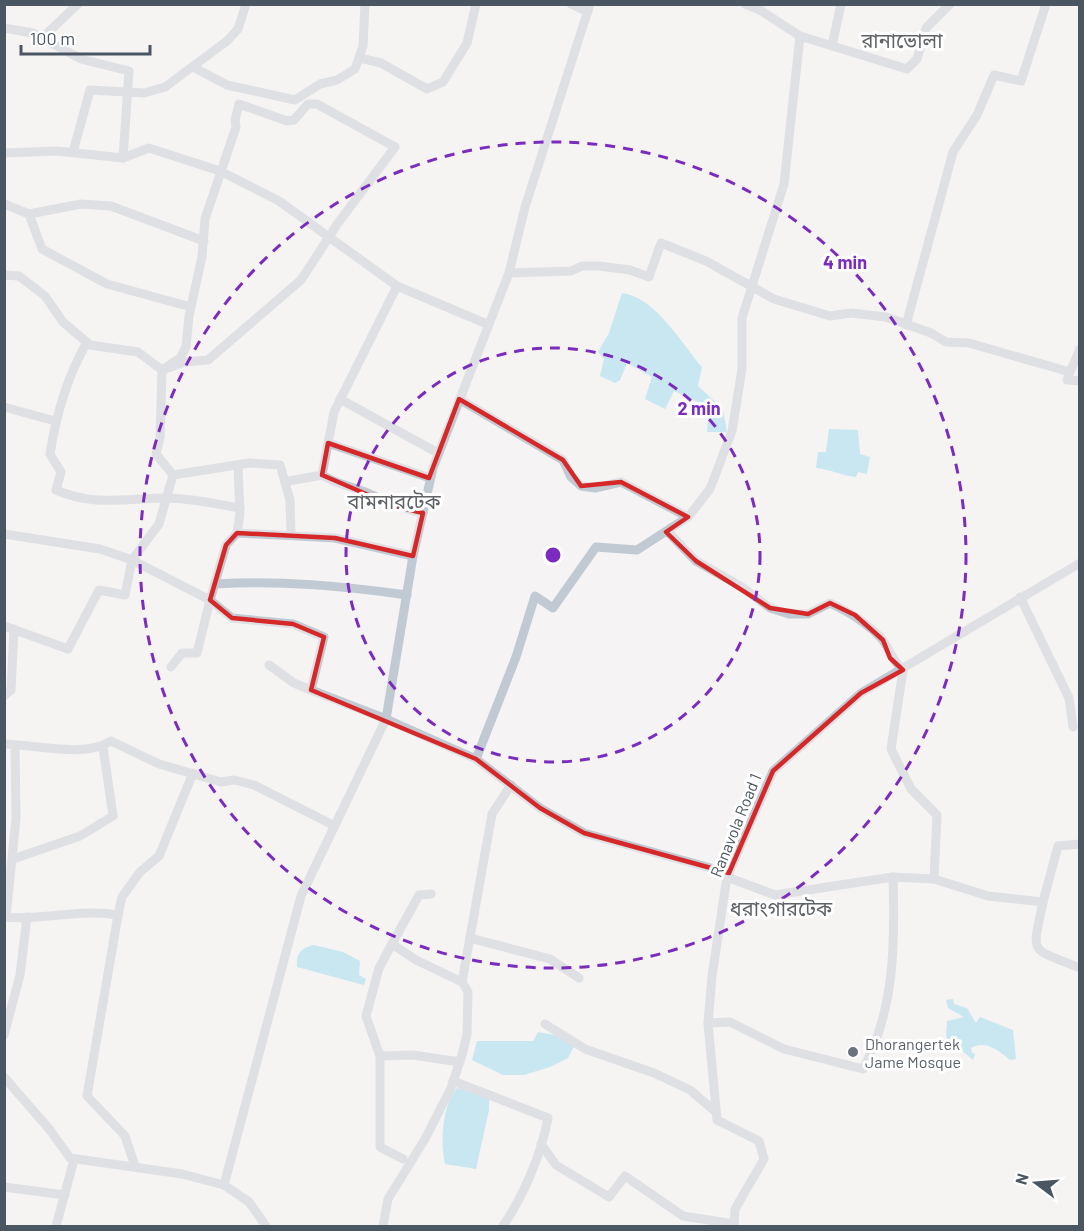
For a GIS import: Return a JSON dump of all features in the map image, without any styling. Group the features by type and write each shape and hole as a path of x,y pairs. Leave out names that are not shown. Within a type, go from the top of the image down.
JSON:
{"street":[{"path":"73,153 90,90 153,92 193,68 227,41 238,29 246,4"},
{"path":"193,68 227,85 295,100 320,84 337,80 355,69 360,58 365,4"},
{"path":"360,58 381,63 427,88 443,82 467,43 476,4"},
{"path":"224,1185 301,896 333,825 386,719 413,556 430,478 487,324 509,273 525,207 589,8 571,4"},
{"path":"745,4 760,10 800,36 907,69 917,59 926,28 950,4"},
{"path":"832,46 841,4"},
{"path":"906,325 953,152 977,115 994,75 1021,81 1046,4"},
{"path":"42,38 76,5"},
{"path":"4,28 33,33 81,59 129,71 123,159"},
{"path":"476,759 516,657 535,596 553,608 596,547 637,550 688,517 710,489 732,431 742,369 742,318 784,184 800,36"},
{"path":"241,104 287,121 294,120 308,104 317,104 395,147 328,238 301,280 208,360 184,362 162,370 180,358 186,347 204,241 205,219 236,127 235,120 241,104"},
{"path":"4,153 73,153 123,159 149,147 220,171 279,201 397,286 487,324"},
{"path":"4,204 29,214 81,204 111,206 152,224 204,241"},
{"path":"29,214 42,249 106,284 191,307"},
{"path":"509,273 572,272 582,266 599,266 630,270 649,277 661,243 706,261 774,299 830,316 851,313 886,317 931,333 946,342 969,343 1070,372"},
{"path":"4,275 20,276 45,296 63,322 90,345 138,352 162,370"},
{"path":"322,475 334,412 397,286"},
{"path":"87,342 74,365 55,421 50,454 61,472 56,490 69,495 106,502 166,498 240,508"},
{"path":"1080,349 1067,380 1080,381"},
{"path":"162,370 160,438 156,454 173,475"},
{"path":"340,399 438,453"},
{"path":"459,399 563,460 572,477 581,486 595,488 621,482 688,517"},
{"path":"4,407 55,421"},
{"path":"328,443 430,478"},
{"path":"173,475 238,466 280,465 290,500 291,534"},
{"path":"171,667 182,653 197,653 226,545 237,533 240,508 238,466"},
{"path":"4,696 10,690 9,627 68,649 99,590 125,596 132,560 159,524 173,475"},
{"path":"289,481 322,475 337,484 364,492 394,506 423,513"},
{"path":"667,531 696,561 742,587 770,608 789,614 808,614 830,603 855,615 883,640 890,658 903,669 891,749 911,789 937,815 933,879"},
{"path":"237,533 335,538 413,556"},
{"path":"4,534 100,549 132,560 210,600 232,618 293,624 324,637 311,690"},
{"name":"Ranavola Road 1","path":"716,1112 708,1023 712,976 728,875 773,771 861,693 1080,563"},
{"path":"215,584 264,581 343,586 407,595"},
{"path":"1020,597 1069,698 1073,727"},
{"path":"269,665 294,683 386,719 476,759 540,808 584,833 728,875 775,895 893,877 933,879 988,896 1043,902"},
{"path":"4,744 76,750 103,747 111,741 159,764 221,782 234,780 254,785 333,825"},
{"path":"15,744 16,818 5,917 52,917 92,910 118,915"},
{"path":"16,858 80,836 113,816 103,747"},
{"path":"135,1166 125,1136 87,1096 122,897 140,872 159,856 193,773"},
{"path":"462,982 492,814 511,785"},
{"path":"1080,844 1058,846 1043,902 1035,944 1039,951 1080,968"},
{"path":"708,1023 730,1022 784,1049 862,1070 874,1049 885,1013 892,971 895,931 893,877"},
{"path":"403,1158 380,1147 380,1056 366,1016 380,968 392,944 419,896 431,894"},
{"path":"4,1035 20,975 27,917"},
{"path":"470,938 550,959 579,978"},
{"path":"383,1227 388,1199 425,1139 453,1081 467,1034 468,992 462,982 416,960 392,944"},
{"path":"541,1144 556,1165 609,1197 625,1176 649,1195 683,1216 734,1225 735,1209 764,1159 759,1141 717,1120 716,1112 690,1090 654,1073 585,1049 545,1024"},
{"path":"380,1056 412,1055 460,1062"},
{"path":"4,1077 50,1130 64,1152 74,1160 135,1166 224,1185 249,1202 266,1227"},
{"path":"453,1081 548,1118 541,1144 518,1203 503,1227"},
{"path":"56,1227 74,1160"},
{"path":"4,1187 64,1195"}],"highlighted area":[{"path":"459,399 563,460 581,486 621,482 688,517 666,532 696,561 770,608 808,614 830,603 855,615 883,640 890,658 903,670 861,693 773,771 729,873 584,833 540,808 476,759 311,690 324,637 293,624 232,618 210,600 226,545 237,533 335,538 413,556 423,513 394,506 322,475 328,443 429,478"}],"water":[{"path":"622,293 634,296 657,312 702,367 698,386 723,409 727,432 707,432 709,407 674,391 665,409 645,399 652,377 627,363 620,380 615,383 600,376 604,359 598,352 609,333"},
{"path":"829,429 858,430 860,454 870,457 867,474 858,472 856,477 816,468 818,452 826,452"},
{"path":"314,945 343,952 360,961 359,975 366,979 364,985 297,967 300,952"},
{"path":"953,999 954,1004 967,1008 976,1023 980,1017 1013,1030 1016,1059 1010,1060 996,1050 982,1045 971,1048 972,1053 975,1054 973,1060 946,1037 947,1021 964,1017 948,1008 946,1000"},
{"path":"538,1032 560,1036 574,1046 568,1058 550,1067 524,1075 503,1075 472,1060 477,1041 533,1041"},
{"path":"457,1088 489,1095 489,1110 476,1169 445,1164 443,1145 445,1114"}],"place":[{"name":"Dhorangertek Jame Mosque","path":"853,1052"}],"district":[{"name":"রানাভোলা","path":"902,40"},
{"name":"বামনারটেক","path":"394,501"},
{"name":"ধরাংগারটেক","path":"781,908"}]}
